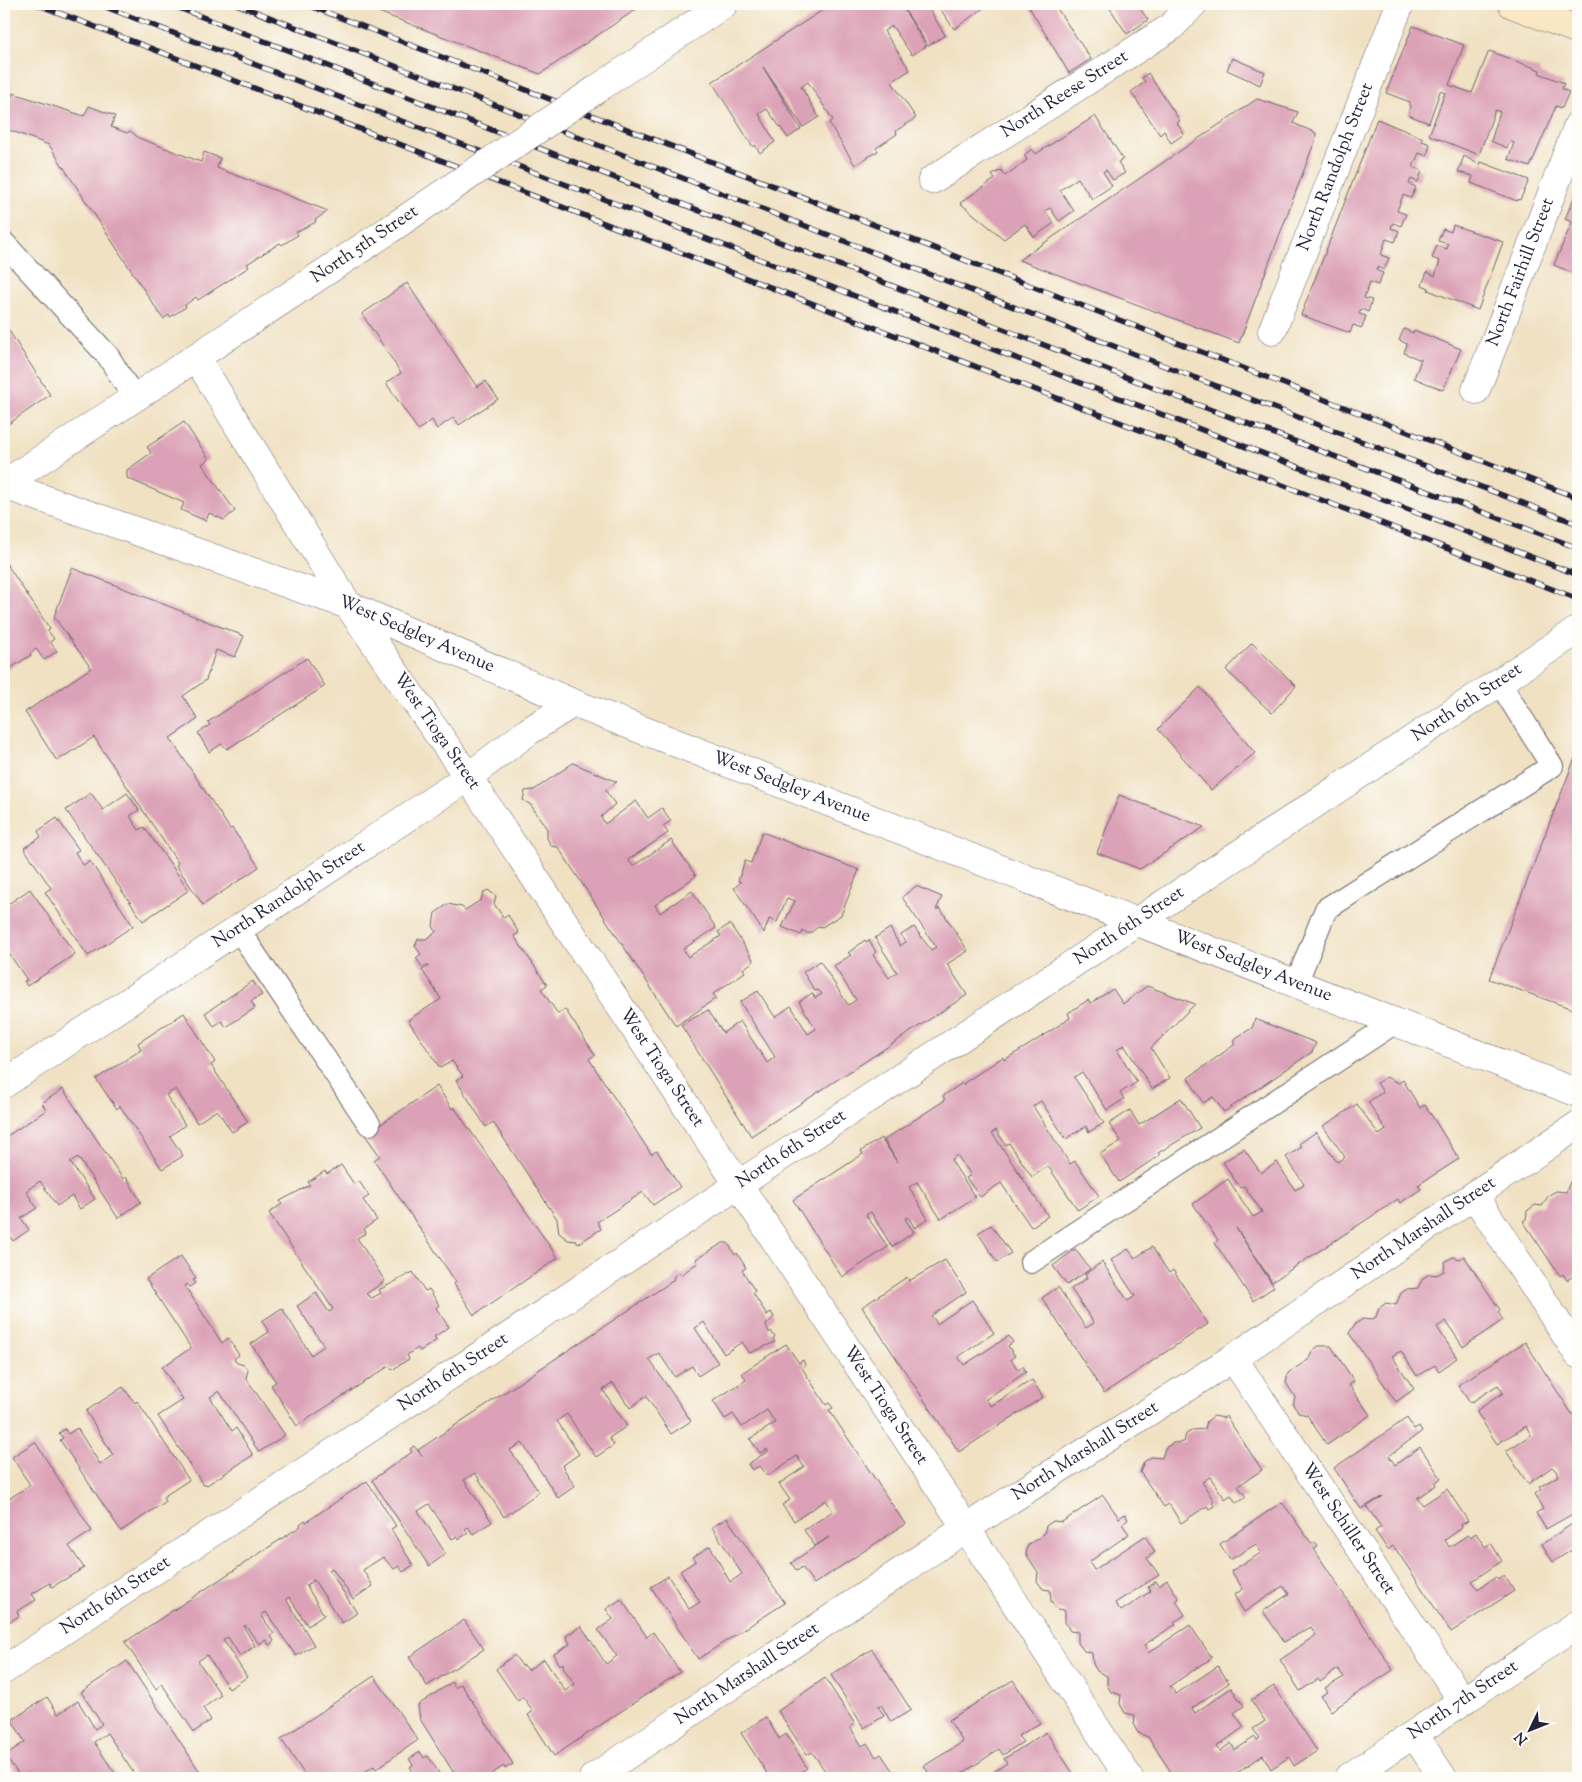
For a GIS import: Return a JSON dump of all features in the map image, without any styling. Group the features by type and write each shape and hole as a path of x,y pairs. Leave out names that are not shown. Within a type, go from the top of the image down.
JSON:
{"main road":[{"path":"1512,4 1578,30"}],"street":[{"name":"North 5th Street","path":"4,485 389,230 724,4"},
{"name":"North Reese Street","path":"932,180 1171,27 1194,4"},
{"name":"North Randolph Street","path":"1272,331 1400,4"},
{"name":"North Fairhill Street","path":"1476,390 1578,125"},
{"name":"West Tioga Street","path":"196,357 348,605 468,777 966,1528 1129,1778"},
{"name":"West Sedgley Avenue","path":"4,485 348,605 573,703 1578,1093"},
{"name":"North 6th Street","path":"4,1670 1578,630"},
{"name":"North Randolph Street","path":"4,1084 468,777 529,731 573,703"},
{"name":"North Marshall Street","path":"593,1778 966,1528 1233,1358 1578,1125"},
{"path":"1475,1196 1578,1354"},
{"name":"West Schiller Street","path":"1233,1358 1462,1700"},
{"name":"North 7th Street","path":"1348,1778 1578,1624"},
{"path":"1414,1734 1443,1778"}],"lane":[{"path":"4,243 108,356 134,398"},
{"path":"1296,984 1326,909 1552,766 1499,682"},
{"path":"238,929 369,1124"},
{"path":"1031,1262 1394,1022"}],"building":[{"path":"358,4 644,4 540,74"},
{"path":"832,4 926,4 945,35 928,46 902,6 926,46 912,55 892,26 884,31 910,70 892,82 916,118 896,131 897,134 876,148 878,151 855,165 829,123 833,120 808,82 801,87 819,117 803,127 763,67 801,129 788,138 767,109 759,114 775,142 760,153 755,145 753,147 712,82"},
{"path":"937,4 983,4 985,7 954,29"},
{"path":"1034,4 1054,4 1091,59 1069,73 1029,7"},
{"path":"1107,4 1137,4 1148,20 1127,34"},
{"path":"1413,26 1464,45 1449,85 1472,93 1489,51 1540,70 1539,73 1564,83 1562,89 1569,92 1562,108 1556,106 1530,167 1508,159 1514,143 1510,141 1507,148 1491,141 1500,112 1495,110 1479,155 1429,135 1445,93 1440,91 1429,123 1408,115 1411,106 1409,105 1410,102 1386,93"},
{"path":"1232,58 1265,72 1260,85 1227,70"},
{"path":"1148,73 1180,121 1177,123 1184,134 1171,143 1164,131 1160,135 1131,92 1145,82 1142,78"},
{"path":"13,93 84,116 89,106 115,116 111,127 127,133 130,131 139,138 201,162 204,152 220,158 217,168 328,211 315,220 316,222 296,232 298,235 282,245 280,243 247,264 249,267 198,300 196,297 185,305 186,307 170,317 169,315 163,319 49,145 4,128 4,118"},
{"path":"1257,99 1298,112 1293,123 1316,133 1316,138 1239,343 1019,260"},
{"path":"1095,116 1123,159 1118,162 1125,173 1113,180 1106,170 1103,172 1112,186 1092,199 1078,178 1060,190 1074,211 1059,221 1050,208 1045,211 1054,223 1034,237 1025,224 1004,239 960,203 995,179 992,175 1001,170 1005,176 1027,160 1024,155 1032,149 1036,154"},
{"path":"1377,119 1423,138 1422,141 1430,144 1427,156 1419,153 1413,167 1422,171 1418,182 1411,179 1409,184 1416,187 1411,198 1403,195 1397,211 1406,214 1401,226 1393,223 1392,225 1391,228 1399,231 1395,242 1386,239 1381,255 1389,258 1384,270 1377,267 1376,270 1383,273 1378,285 1370,282 1364,298 1372,300 1368,312 1361,309 1359,314 1366,316 1362,328 1353,325 1350,333 1301,315"},
{"path":"1464,156 1480,165 1481,162 1529,180 1520,200 1518,199 1517,201 1471,183 1473,176 1458,172"},
{"path":"1575,195 1578,196 1578,275 1554,265 1572,222 1565,219"},
{"path":"1453,225 1503,242 1478,310 1428,290 1429,288 1422,285 1427,272 1435,276 1440,261 1432,258 1437,246 1447,249 1448,244 1438,241 1443,229 1451,232"},
{"path":"407,283 477,387 486,381 498,399 459,425 454,417 437,429 432,420 418,430 386,383 401,373 362,314"},
{"path":"4,323 50,395 4,427"},
{"path":"1404,329 1413,333 1414,330 1461,349 1443,390 1414,378 1421,360 1404,353 1407,344 1399,340"},
{"path":"184,422 209,459 202,464 235,511 224,520 209,513 206,521 181,510 184,503 127,478 127,470 151,453 147,447"},
{"path":"4,560 50,629 48,631 54,639 50,642 57,651 44,660 36,649 31,655 6,671 4,667"},
{"path":"72,568 244,636 235,657 216,650 206,680 183,696 198,719 170,738 230,829 232,828 259,867 203,905 176,865 178,863 94,737 57,761 25,712 91,668 54,617"},
{"path":"1252,643 1296,686 1272,713 1226,670"},
{"path":"307,658 325,686 227,749 222,744 209,752 198,733 210,725 208,722"},
{"path":"1200,687 1255,753 1211,790 1158,729"},
{"path":"1578,750 1578,1011 1489,979"},
{"path":"573,763 617,782 605,790 615,804 601,817 605,824 636,801 648,818 662,808 671,821 663,826 668,833 628,860 633,866 671,840 696,876 655,905 660,913 692,891 716,928 683,949 688,957 721,936 718,932 730,924 754,961 743,969 745,972 713,994 716,998 676,1026 558,847 551,846 547,838 547,829 531,805 523,800 525,791 534,790"},
{"path":"91,793 103,810 127,793 139,810 130,816 139,830 144,827 189,890 143,921 66,810"},
{"path":"1119,795 1204,827 1140,869 1097,853"},
{"path":"57,818 79,850 75,852 83,865 90,861 133,926 88,956 45,892 51,888 24,848 41,837 38,831"},
{"path":"762,832 859,870 841,915 822,927 819,926 809,934 803,931 801,935 782,927 795,901 787,898 777,922 769,919 764,933 734,888 741,882 738,881 745,861 751,863"},
{"path":"916,886 942,897 936,910 940,908 968,951 947,964 967,995 751,1136 681,1025 708,1010 723,1033 740,1021 767,1063 775,1057 740,1002 758,991 775,1017 791,1006 808,1034 816,1029 799,1002 812,993 815,998 822,994 818,990 815,991 803,972 820,961 848,1005 856,1000 834,966 851,955 848,953 865,940 866,942 869,940 876,952 873,955 889,978 897,972 875,938 890,928 900,946 906,942 901,935 914,927 931,950 936,947 902,897"},
{"path":"30,889 75,954 27,986 24,981 27,980 4,946 4,907"},
{"path":"488,890 496,896 494,904 504,918 508,915 519,933 514,936 547,985 541,989 558,1014 565,1009 595,1055 589,1059 651,1154 657,1151 680,1187 653,1205 643,1192 597,1222 601,1229 578,1244 576,1241 568,1240 559,1233 557,1219 493,1122 486,1127 456,1080 463,1076 452,1061 440,1068 408,1020 441,999 422,970 429,966 427,965 423,968 416,958 421,954 415,946 418,939 426,939 436,932 433,926 435,913 448,904 462,907 465,910 481,900 483,893"},
{"path":"253,981 262,995 251,1001 255,1008 226,1027 222,1021 214,1026 205,1013"},
{"path":"1147,986 1195,1004 1151,1048 1170,1078 1152,1089 1124,1045 1117,1050 1137,1082 1120,1093 1124,1099 1107,1110 1082,1072 1074,1077 1104,1123 1089,1132 1086,1126 1066,1139 1041,1101 1033,1106 1070,1164 1075,1161 1099,1196 1078,1210 1048,1166 1032,1177 1009,1143 1006,1145 996,1130 992,1133 1048,1216 1031,1227 1001,1183 980,1197 966,1178 971,1175 957,1155 951,1160 975,1197 941,1219 917,1182 909,1187 928,1219 915,1228 908,1217 905,1219 914,1232 892,1247 871,1212 866,1215 888,1247 842,1277 793,1200 863,1154 861,1151 881,1138 897,1162 884,1140 945,1100 943,1096 962,1083 964,1086 964,1083 1003,1057 1004,1060 1070,1018 1068,1013 1088,1000 1091,1003 1113,989 1123,1004"},
{"path":"184,1013 215,1062 211,1065 248,1122 232,1132 217,1110 197,1123 176,1089 166,1095 185,1125 170,1136 183,1156 162,1169 120,1106 117,1109 96,1079 141,1050 138,1043"},
{"path":"1255,1019 1316,1043 1312,1052 1224,1112 1213,1097 1203,1103 1188,1078 1234,1045 1234,1039 1252,1028"},
{"path":"1386,1077 1399,1083 1403,1080 1420,1108 1425,1105 1459,1159 1418,1185 1421,1189 1400,1203 1398,1199 1272,1282 1236,1228 1274,1287 1253,1301 1215,1243 1218,1240 1193,1204 1228,1179 1253,1217 1262,1212 1244,1186 1240,1188 1223,1162 1244,1149 1261,1173 1277,1162 1295,1190 1304,1184 1286,1157 1302,1147 1299,1144 1316,1132 1337,1162 1345,1157 1323,1126 1357,1104 1379,1135 1386,1130 1368,1102 1383,1092 1377,1083"},
{"path":"437,1086 452,1109 454,1107 558,1258 474,1315 454,1284 456,1282 374,1160 380,1156 365,1135"},
{"path":"63,1089 123,1179 126,1177 141,1202 118,1218 78,1157 70,1162 95,1199 80,1209 72,1196 57,1206 40,1181 26,1191 37,1208 21,1218 29,1230 13,1241 4,1226 4,1138 45,1111 42,1103"},
{"path":"1181,1098 1200,1128 1158,1153 1160,1155 1119,1182 1100,1154 1121,1141 1109,1124 1130,1110 1139,1125"},
{"path":"341,1165 354,1184 359,1181 369,1196 363,1200 377,1220 364,1229 366,1233 357,1238 385,1281 366,1294 372,1298 381,1293 379,1290 413,1272 425,1291 429,1289 439,1305 436,1308 449,1327 434,1337 437,1340 420,1351 418,1348 407,1355 409,1359 392,1370 389,1366 297,1426 271,1385 276,1382 251,1344 269,1332 262,1321 282,1308 311,1355 324,1346 297,1306 316,1293 329,1312 333,1309 269,1213 282,1204 280,1201 310,1185 308,1182 325,1171 327,1174"},
{"path":"1578,1178 1578,1273 1567,1280 1563,1274 1560,1276 1523,1221 1526,1219 1527,1211 1535,1205 1542,1206 1549,1195 1556,1191 1566,1192 1570,1182"},
{"path":"991,1225 1011,1253 997,1262 978,1233"},
{"path":"723,1243 728,1243 735,1255 737,1253 746,1268 742,1270 755,1291 753,1293 767,1315 771,1312 774,1317 766,1325 769,1333 771,1331 775,1337 773,1339 775,1342 750,1353 742,1342 724,1354 704,1322 695,1328 718,1363 698,1376 692,1366 675,1377 659,1353 649,1359 691,1421 671,1434 646,1396 630,1408 613,1383 603,1390 627,1426 609,1438 614,1445 596,1457 567,1414 557,1421 579,1454 562,1466 575,1486 558,1498 522,1443 510,1450 539,1492 504,1517 475,1473 464,1480 492,1522 473,1534 468,1527 465,1529 468,1533 459,1539 457,1536 452,1539 429,1504 418,1511 446,1554 429,1566 372,1480 412,1452 410,1449 414,1446 423,1457 418,1450 671,1282 674,1279 673,1277 679,1272 681,1275 698,1263 696,1259"},
{"path":"1152,1247 1169,1273 1173,1270 1208,1324 1104,1393 1042,1298 1058,1287 1086,1328 1094,1323 1071,1289 1087,1278 1085,1274 1102,1262 1128,1301 1135,1296 1111,1260 1128,1249 1135,1258"},
{"path":"1075,1249 1090,1269 1067,1285 1053,1266"},
{"path":"181,1256 196,1279 193,1280 195,1283 190,1287 187,1284 185,1286 222,1343 228,1338 239,1355 234,1359 248,1370 246,1378 285,1435 259,1452 219,1391 210,1397 232,1431 236,1428 253,1455 207,1485 203,1485 158,1416 183,1400 162,1367 191,1348 146,1279"},
{"path":"1464,1256 1500,1310 1498,1312 1503,1320 1463,1347 1446,1321 1437,1327 1457,1358 1439,1371 1435,1365 1417,1376 1401,1351 1392,1356 1414,1389 1396,1402 1349,1333 1355,1324 1363,1319 1371,1320 1376,1317 1379,1308 1386,1303 1396,1305 1401,1293 1407,1289 1418,1288 1423,1278 1430,1274 1437,1275 1444,1271 1445,1262 1453,1257 1460,1259"},
{"path":"945,1260 966,1292 931,1316 937,1324 972,1300 994,1333 958,1357 964,1365 1009,1336 1013,1342 1008,1346 1015,1356 1011,1359 1018,1370 1023,1366 1026,1372 986,1399 991,1406 1032,1380 1043,1397 959,1452 862,1307 907,1277 909,1281"},
{"path":"1525,1342 1578,1423 1578,1511 1546,1529 1536,1513 1543,1509 1534,1494 1541,1490 1539,1487 1558,1476 1556,1471 1552,1467 1528,1484 1506,1451 1531,1435 1526,1426 1497,1444 1476,1411 1503,1393 1498,1385 1470,1403 1458,1385"},
{"path":"786,1344 799,1363 803,1360 805,1365 802,1368 826,1405 829,1403 833,1408 829,1410 905,1524 814,1584 802,1567 797,1571 791,1563 829,1537 815,1546 804,1530 833,1511 826,1500 794,1521 782,1505 790,1500 779,1484 804,1467 797,1456 767,1476 760,1466 752,1470 748,1464 768,1451 767,1449 760,1453 750,1439 775,1423 767,1410 742,1427 733,1414 725,1419 713,1401 746,1380 742,1373"},
{"path":"1319,1346 1331,1346 1354,1381 1349,1385 1370,1415 1327,1445 1307,1415 1299,1413 1293,1405 1295,1397 1286,1383 1288,1373 1308,1360 1312,1351"},
{"path":"123,1387 135,1403 137,1401 189,1480 163,1497 165,1502 121,1531 60,1440 63,1438 59,1433 65,1429 68,1434 77,1428 100,1464 113,1455 86,1411"},
{"path":"1214,1416 1223,1418 1226,1416 1262,1470 1238,1486 1246,1497 1236,1503 1231,1495 1225,1499 1210,1477 1202,1482 1214,1501 1212,1502 1214,1506 1209,1509 1207,1506 1181,1523 1169,1504 1164,1507 1140,1472 1144,1462 1151,1457 1162,1458 1165,1448 1173,1443 1184,1442 1186,1434 1193,1430 1205,1429 1207,1421"},
{"path":"1407,1418 1414,1429 1419,1426 1422,1431 1389,1456 1395,1465 1420,1447 1441,1478 1435,1483 1436,1485 1417,1498 1423,1505 1447,1489 1468,1521 1461,1525 1462,1528 1445,1540 1449,1547 1468,1535 1470,1537 1476,1533 1485,1547 1491,1543 1502,1561 1472,1581 1478,1589 1496,1577 1498,1580 1504,1575 1514,1591 1451,1632 1395,1548 1393,1546 1388,1550 1375,1531 1381,1527 1367,1507 1383,1496 1361,1509 1334,1468"},
{"path":"35,1442 92,1531 69,1546 84,1568 52,1587 50,1583 32,1594 36,1600 17,1611 19,1616 4,1625 4,1570 8,1567 4,1561 4,1502 30,1485 12,1457"},
{"path":"367,1481 396,1526 391,1529 413,1565 403,1572 399,1566 394,1569 383,1557 363,1570 373,1586 353,1599 332,1568 329,1570 357,1613 342,1623 314,1580 306,1585 324,1615 308,1626 289,1597 286,1599 314,1645 296,1656 266,1612 261,1615 274,1634 271,1636 274,1641 269,1645 266,1640 259,1644 245,1625 244,1627 255,1646 240,1656 228,1637 223,1640 247,1677 229,1689 207,1655 198,1661 221,1695 203,1708 211,1720 194,1732 162,1684 156,1689 125,1642 301,1526 300,1524 305,1520 306,1522"},
{"path":"1103,1495 1119,1518 1125,1514 1128,1520 1122,1524 1129,1534 1089,1562 1094,1570 1145,1536 1155,1552 1147,1558 1159,1575 1115,1603 1121,1611 1151,1591 1148,1587 1156,1581 1159,1586 1167,1580 1179,1599 1176,1601 1185,1615 1174,1622 1176,1624 1144,1645 1148,1653 1190,1625 1212,1658 1170,1686 1176,1694 1218,1666 1229,1683 1192,1708 1195,1713 1231,1688 1244,1706 1234,1713 1244,1727 1216,1747 1220,1751 1231,1743 1235,1750 1255,1737 1257,1740 1260,1738 1253,1729 1265,1721 1251,1700 1274,1686 1317,1751 1294,1766 1289,1757 1271,1769 1263,1755 1230,1778 1175,1778 1148,1737 1138,1733 1134,1726 1135,1715 1125,1713 1120,1704 1121,1695 1111,1692 1107,1685 1107,1676 1097,1671 1093,1664 1092,1653 1084,1651 1078,1643 1078,1632 1070,1631 1065,1622 1064,1610 1057,1609 1051,1601 1050,1590 1043,1589 1037,1581 1038,1572 1026,1554 1028,1545 1044,1534 1046,1526 1053,1521 1062,1522"},
{"path":"1282,1502 1312,1544 1315,1542 1318,1547 1314,1549 1393,1670 1331,1711 1321,1696 1328,1692 1325,1688 1344,1677 1338,1669 1320,1682 1318,1679 1300,1691 1280,1660 1316,1635 1311,1627 1284,1642 1263,1611 1289,1594 1283,1586 1244,1612 1234,1595 1243,1589 1231,1571 1261,1553 1256,1544 1230,1560 1220,1544"},
{"path":"727,1518 785,1603 698,1659 651,1587 668,1576 689,1609 700,1602 680,1571 696,1561 693,1557 710,1546 730,1582 742,1574 712,1527"},
{"path":"1578,1520 1578,1546 1553,1562 1542,1544"},
{"path":"621,1599 647,1637 653,1632 680,1672 554,1756 528,1715 533,1711 523,1697 518,1701 496,1669 514,1655 522,1666 524,1665 528,1670 544,1659 565,1691 575,1684 564,1669 563,1663 560,1665 554,1654 570,1644 566,1636 581,1626 606,1664 617,1656 598,1630 613,1619 606,1609"},
{"path":"464,1620 484,1649 427,1686 409,1657"},
{"path":"872,1649 911,1710 891,1722 881,1705 878,1706 884,1716 864,1728 831,1675"},
{"path":"127,1661 204,1778 137,1778 107,1733 94,1742 118,1778 32,1778 29,1773 21,1778 5,1755 25,1742 12,1720 47,1697 58,1714 78,1701 95,1729 102,1724 81,1692"},
{"path":"374,1676 418,1740 376,1769 374,1766 355,1778 307,1778 281,1739"},
{"path":"825,1678 855,1724 850,1727 862,1746 867,1743 876,1757 881,1754 894,1773 889,1776 891,1778 830,1778 812,1752 807,1755 778,1711"},
{"path":"1013,1680 1040,1723 1018,1736 1023,1742 1003,1755 999,1749 960,1775 962,1778 932,1778 924,1766 963,1742 949,1720"},
{"path":"452,1682 455,1688 461,1684 513,1764 505,1769 504,1766 485,1778 457,1778 420,1719 418,1705"},
{"path":"766,1717 779,1739 786,1734 807,1768 801,1772 805,1778 770,1778 741,1733"},
{"path":"1046,1732 1076,1778 990,1778 988,1776 1007,1763 1004,1759"},
{"path":"420,1752 424,1758 428,1756 442,1778 417,1778 410,1767 413,1765 409,1759"}],"railway":[{"path":"36,4 1578,599"},
{"path":"98,4 1578,575"},
{"path":"169,4 1193,403 1578,548"},
{"path":"236,4 1206,382 1578,524"},
{"path":"305,4 1578,498"}]}
